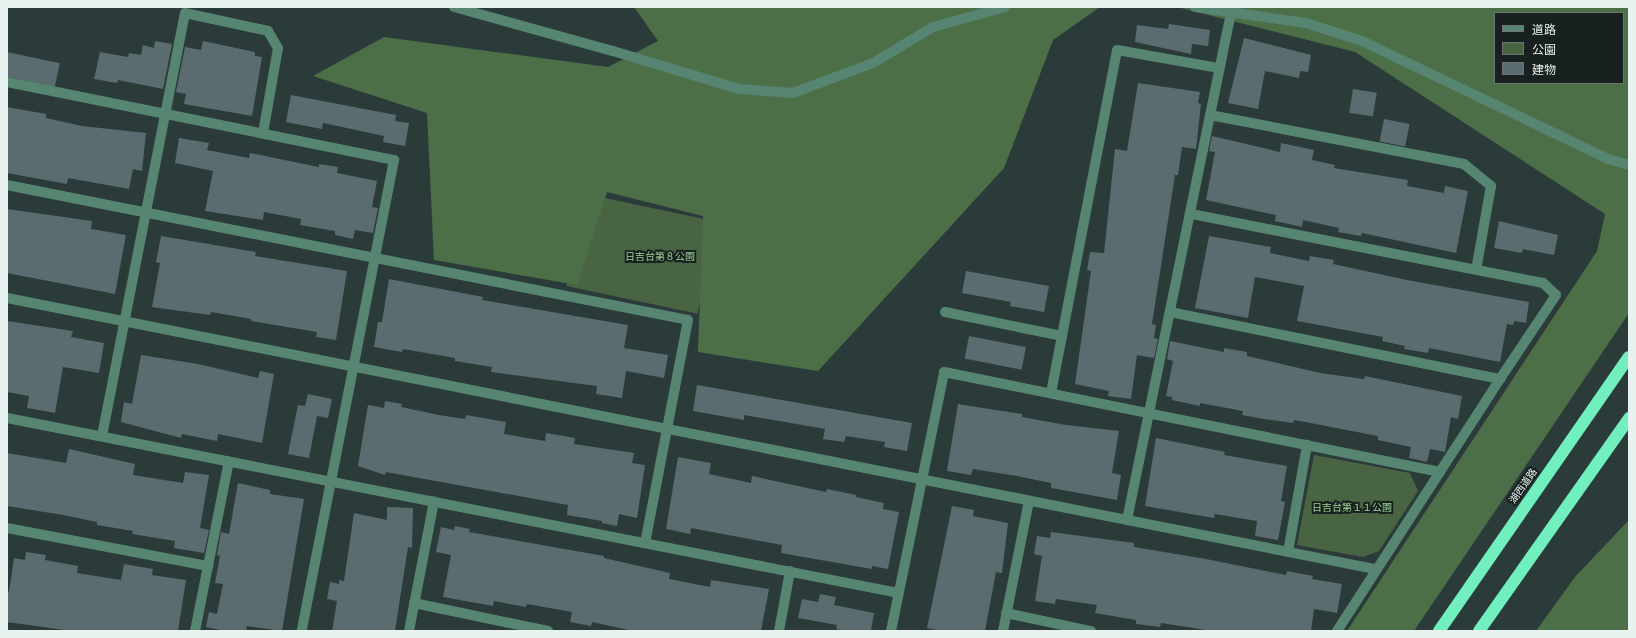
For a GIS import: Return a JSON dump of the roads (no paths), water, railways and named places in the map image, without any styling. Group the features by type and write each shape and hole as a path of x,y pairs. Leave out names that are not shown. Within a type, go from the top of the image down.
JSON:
{"highway":[{"name":"湖西道路","path":"1439,631 1629,357"},
{"path":"1479,631 1629,418"}],"street":[{"path":"454,7 614,51 739,89 793,93 873,63 933,27 1005,7"},
{"path":"1195,7 1306,23 1362,41 1608,159 1629,165"},
{"path":"102,436 186,10 268,31 278,48 263,133"},
{"path":"1127,520 1231,13"},
{"path":"1051,393 1117,50 1219,68"},
{"path":"7,82 394,160 302,631"},
{"path":"1210,115 1464,164 1491,186 1476,270"},
{"path":"7,185 688,320 666,429 646,543"},
{"path":"1190,214 1543,283 1556,295 1375,569 1337,631"},
{"path":"7,298 1375,569"},
{"path":"945,312 1062,336"},
{"path":"1170,312 1500,379"},
{"path":"891,631 920,479 944,372 1440,472"},
{"path":"7,418 898,593"},
{"path":"1288,552 1307,445"},
{"path":"195,631 230,461"},
{"path":"409,631 434,501"},
{"path":"1003,631 1029,501"},
{"path":"7,528 208,566"},
{"path":"779,631 790,571"},
{"path":"414,603 548,631"},
{"path":"1006,613 1091,631"}],"park label":[{"name":"日吉台第８公園","path":"660,257"},
{"name":"日吉台第１１公園","path":"1352,508"}]}
